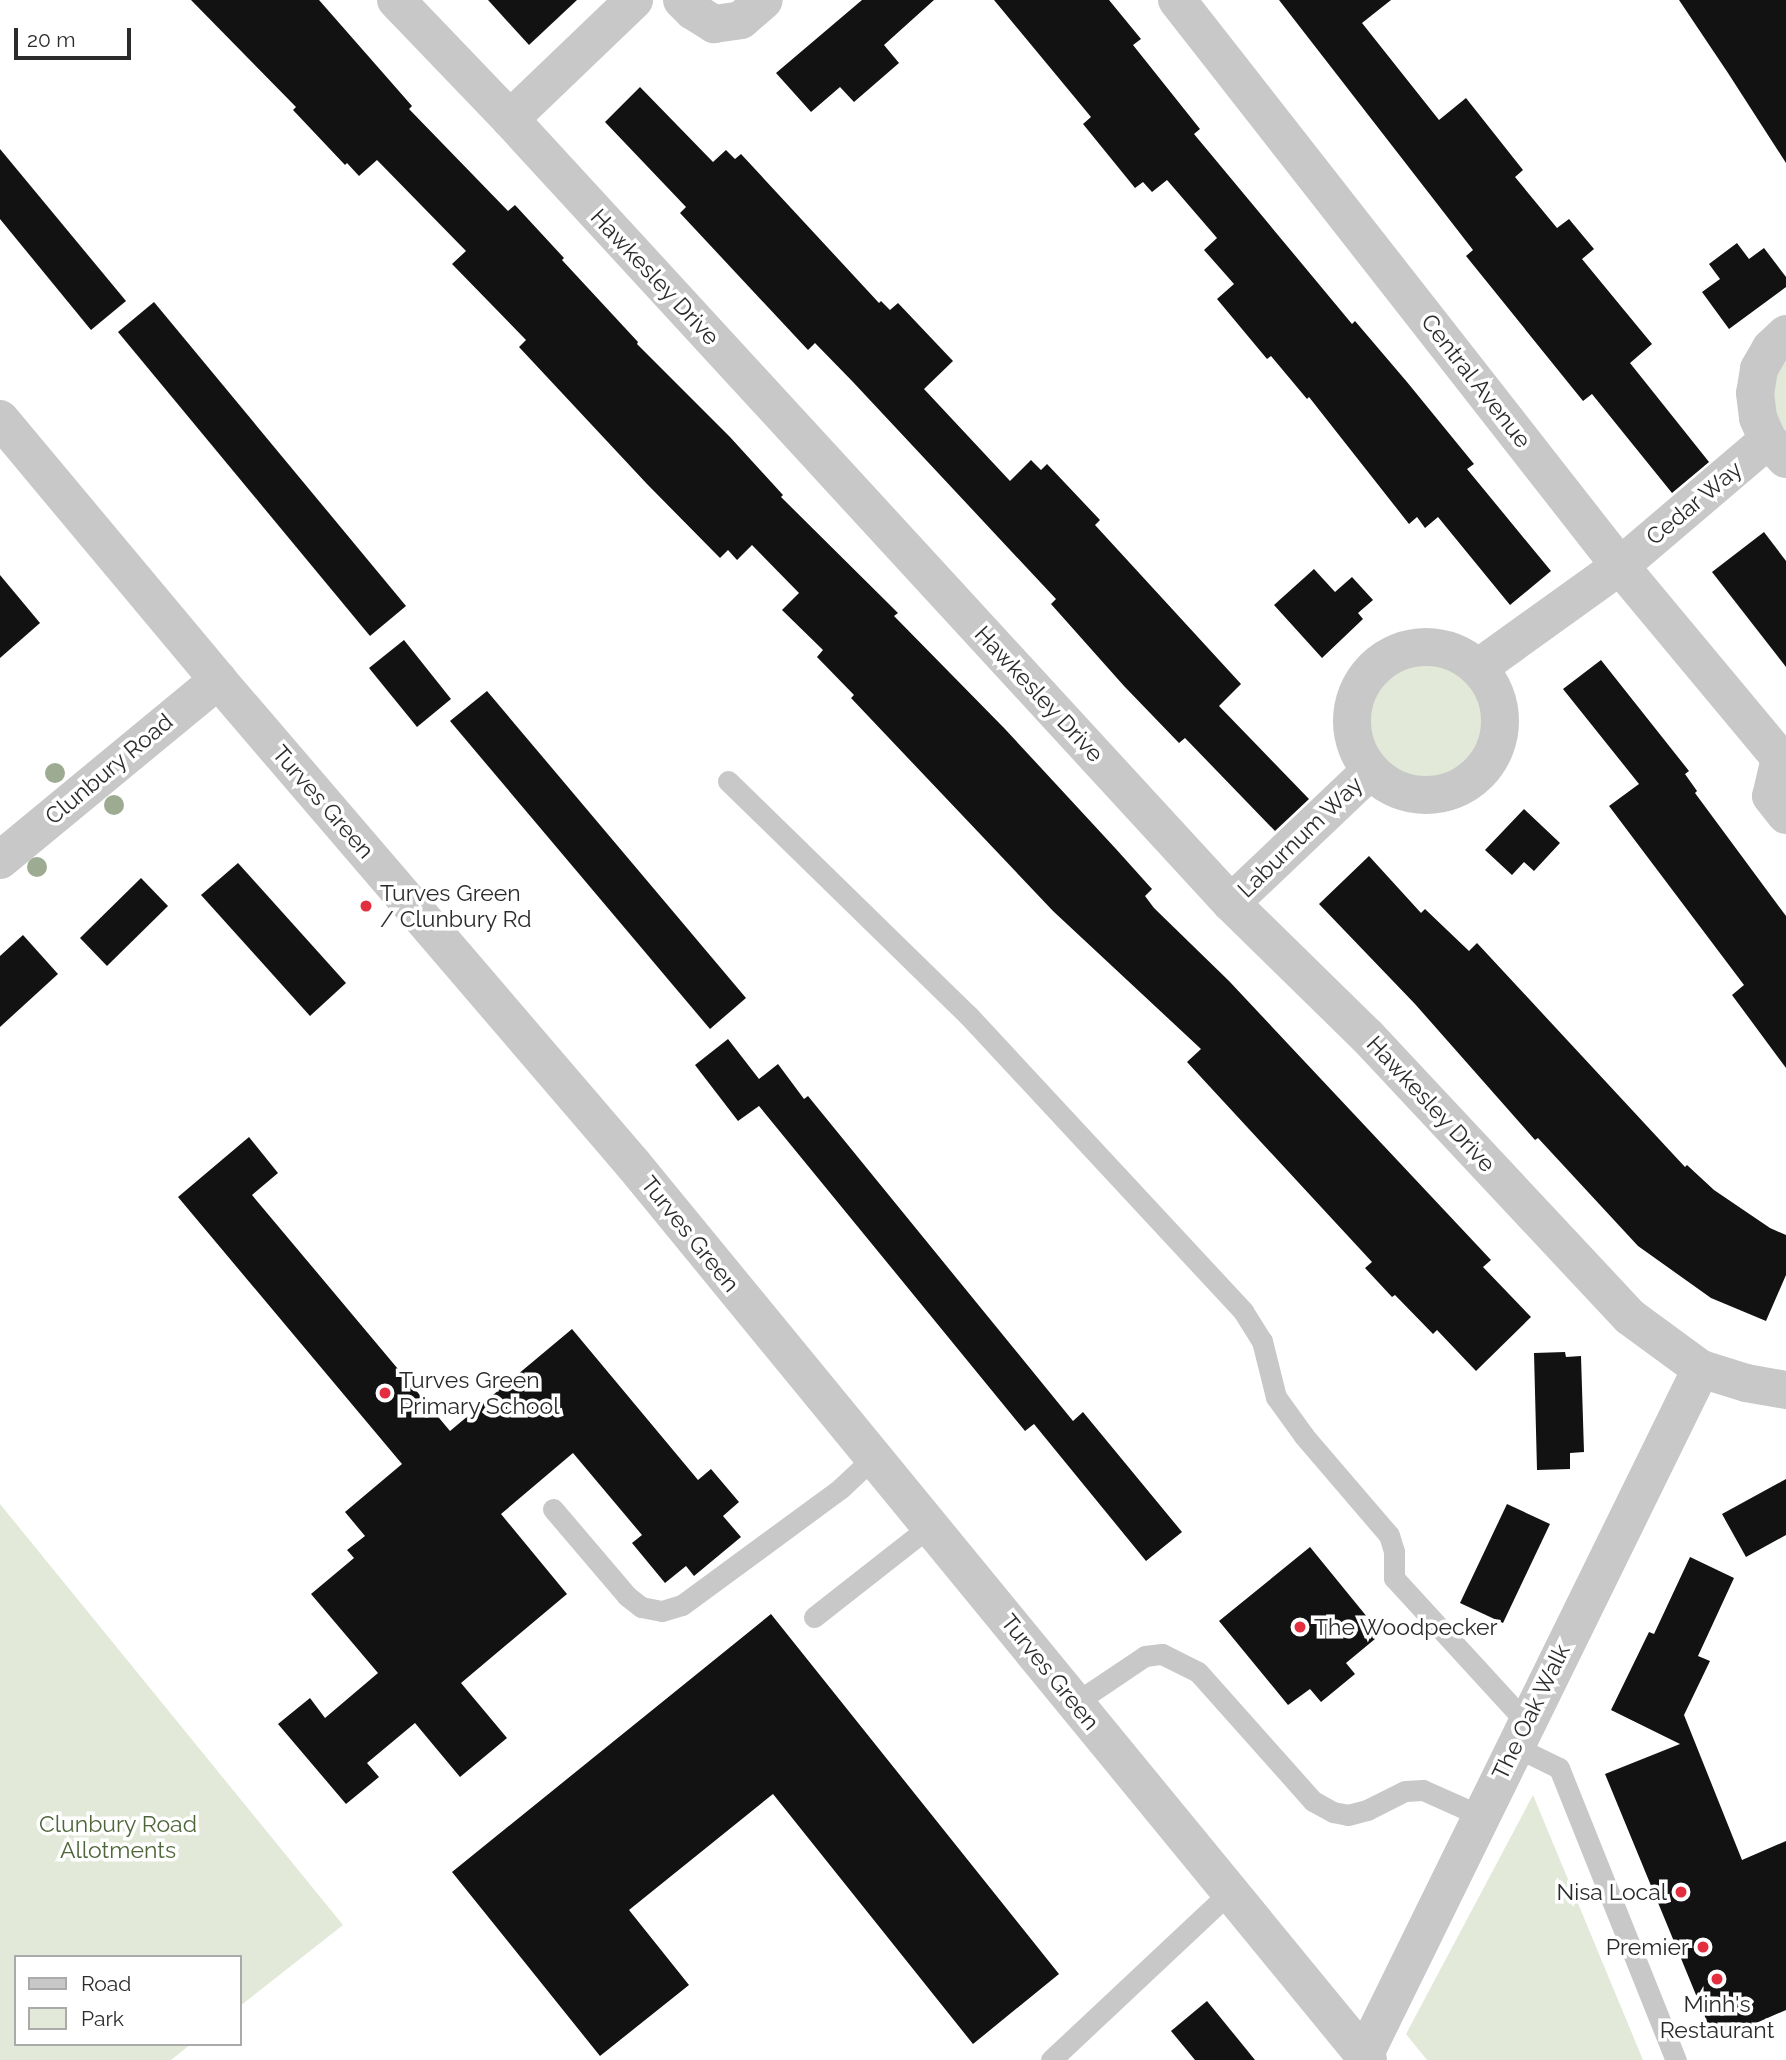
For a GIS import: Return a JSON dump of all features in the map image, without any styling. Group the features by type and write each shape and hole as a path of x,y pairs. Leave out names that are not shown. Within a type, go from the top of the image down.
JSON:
{"street":[{"name":"Hawkesley Drive","path":"396,0 510,119 1231,903 1367,1036 1630,1317 1701,1369 1786,1390"},
{"path":"510,119 634,0"},
{"path":"682,0 693,11 714,24 741,20 764,0"},
{"name":"Central Avenue","path":"1177,0 1620,566 1783,758 1771,796 1786,815"},
{"name":"Cedar Way","path":"1620,566 1777,449 1758,418 1755,393 1759,369 1771,348 1786,334"},
{"name":"Turves Green","path":"0,419 218,680 633,1164 1365,2059"},
{"path":"1478,668 1620,566"},
{"name":"Laburnum Way","path":"1433,646 1458,653 1478,668 1493,687 1500,710 1500,734 1492,756 1477,775 1457,789 1434,795 1411,794 1388,786 1370,771 1356,748 1351,724 1355,698 1366,676 1385,658 1408,648 1433,646"},
{"name":"Clunbury Road","path":"0,860 218,680"},
{"name":"Laburnum Way","path":"1231,903 1370,771"},
{"name":"The Oak Walk","path":"1365,2059 1520,1734 1701,1369"}],"lane":[{"path":"728,781 968,1015 1243,1311 1262,1341 1276,1397 1304,1436 1389,1535 1394,1550 1394,1578 1520,1734 1559,1768 1676,2060"},
{"path":"553,1509 626,1596 641,1607 662,1611 682,1605 841,1488 873,1458"},
{"path":"814,1617 930,1526"},
{"path":"1075,1703 1145,1656 1162,1654 1198,1672 1313,1801 1332,1812 1348,1815 1367,1810 1405,1791 1423,1790 1481,1816"},
{"path":"1051,2060 1230,1892"}],"green space":[{"path":"1786,347 1786,448 1766,383"},
{"path":"1427,656 1451,661 1472,675 1486,696 1491,720 1486,744 1472,765 1451,779 1427,784 1403,779 1382,765 1368,744 1363,720 1368,696 1382,675 1403,661"},
{"name":"Clunbury Road Allotments","path":"0,1504 343,1925 242,2004 242,1955 14,1955 14,2046 188,2046 171,2060 0,2060"},
{"path":"1533,1795 1643,2060 1427,2060 1406,2034"}],"building":[{"path":"191,0 319,0 412,106 409,109 508,211 515,205 637,344 730,437 783,495 781,497 898,613 894,616 1005,729 1152,889 1145,896 1154,908 1229,981 1491,1260 1483,1267 1531,1317 1476,1371 1437,1330 1433,1334 1395,1295 1392,1297 1365,1268 1372,1262 1187,1062 1201,1049 1053,911 851,698 854,695 817,657 823,650 782,610 799,593 752,545 737,560 728,550 720,558 519,347 526,340 452,264 466,251 377,160 359,176 347,163 345,165 293,110 296,107"},
{"path":"488,0 577,0 529,45"},
{"path":"862,0 934,0 884,45 899,63 854,102 840,87 811,112 776,73"},
{"path":"994,0 1109,0 1141,39 1133,45 1200,129 1194,134 1352,324 1355,321 1474,464 1467,469 1551,571 1510,605 1438,517 1425,528 1417,517 1409,524 1309,397 1307,399 1271,356 1267,359 1217,299 1234,284 1204,250 1217,238 1167,180 1152,192 1143,182 1135,188 1083,124 1091,117"},
{"path":"1279,0 1391,0 1362,23 1439,120 1466,98 1523,170 1515,177 1557,228 1569,219 1594,249 1582,259 1652,344 1630,363 1709,462 1672,493 1592,394 1583,401 1466,256 1473,250"},
{"path":"1679,0 1786,0 1786,163 1728,73"},
{"path":"640,87 713,162 726,150 735,159 741,154 879,303 881,301 890,310 898,303 953,361 924,389 1010,481 1031,460 1041,470 1047,464 1100,520 1095,525 1241,684 1219,706 1309,799 1275,831 1185,738 1179,743 1124,686 1051,604 1056,599 853,382 815,343 808,350 680,213 686,207 605,122"},
{"path":"0,149 126,301 91,330 0,219"},
{"path":"1737,243 1749,259 1764,248 1786,277 1786,287 1729,329 1702,292 1720,279 1709,264"},
{"path":"154,302 406,606 370,636 118,332"},
{"path":"1764,532 1786,561 1786,667 1712,572"},
{"path":"1314,569 1335,592 1352,577 1373,600 1358,613 1363,619 1322,658 1274,605"},
{"path":"0,575 40,623 0,658"},
{"path":"404,640 451,699 417,727 369,668"},
{"path":"1601,660 1689,771 1685,774 1697,791 1695,793 1786,916 1786,1068 1732,995 1744,985 1609,806 1639,784 1563,689"},
{"path":"487,691 746,998 710,1029 450,721"},
{"path":"1524,809 1560,843 1534,871 1524,862 1512,875 1485,850"},
{"path":"1369,856 1421,913 1425,909 1469,951 1477,943 1685,1167 1687,1165 1714,1190 1770,1228 1786,1235 1786,1275 1766,1321 1711,1298 1638,1246 1538,1138 1535,1140 1415,1004 1319,904"},
{"path":"238,863 346,983 310,1016 201,895"},
{"path":"141,878 168,906 107,966 80,938"},
{"path":"23,935 58,974 0,1027 0,956"},
{"path":"728,1039 759,1079 778,1064 804,1099 808,1096 1073,1421 1083,1412 1182,1532 1146,1561 1034,1424 1025,1431 759,1106 738,1121 695,1065"},
{"path":"249,1137 278,1173 252,1195 450,1431 572,1329 698,1480 711,1469 739,1502 723,1516 741,1537 694,1576 686,1566 665,1583 632,1543 642,1535 573,1453 501,1514 567,1594 461,1683 507,1738 460,1777 415,1723 367,1763 379,1777 346,1804 278,1724 310,1698 325,1718 378,1673 311,1594 354,1558 347,1550 365,1536 345,1512 402,1464 178,1197"},
{"path":"1565,1352 1566,1357 1581,1356 1584,1452 1570,1453 1570,1469 1537,1470 1534,1353"},
{"path":"1786,1479 1786,1535 1746,1557 1722,1514"},
{"path":"1507,1504 1550,1524 1503,1623 1460,1603"},
{"name":"The Woodpecker","path":"1310,1547 1381,1634 1346,1663 1355,1674 1321,1702 1310,1689 1288,1705 1219,1621"},
{"path":"1690,1557 1734,1578 1698,1656 1710,1661 1684,1715 1742,1860 1786,1841 1786,2010 1715,2041 1605,1774 1680,1744 1611,1710 1649,1632 1654,1634"},
{"path":"771,1614 1059,1974 973,2044 773,1794 629,1910 689,1985 600,2056 452,1872"},
{"path":"1207,2001 1255,2060 1195,2060 1171,2031"}],"place":[{"name":"Turves Green / Clunbury Rd","path":"366,906"},
{"name":"Turves Green Primary School","path":"385,1393"},
{"name":"The Woodpecker","path":"1300,1627"},
{"name":"Nisa Local","path":"1681,1892"},
{"name":"Premier","path":"1703,1947"},
{"name":"Minh's Restaurant","path":"1717,1979"}]}
